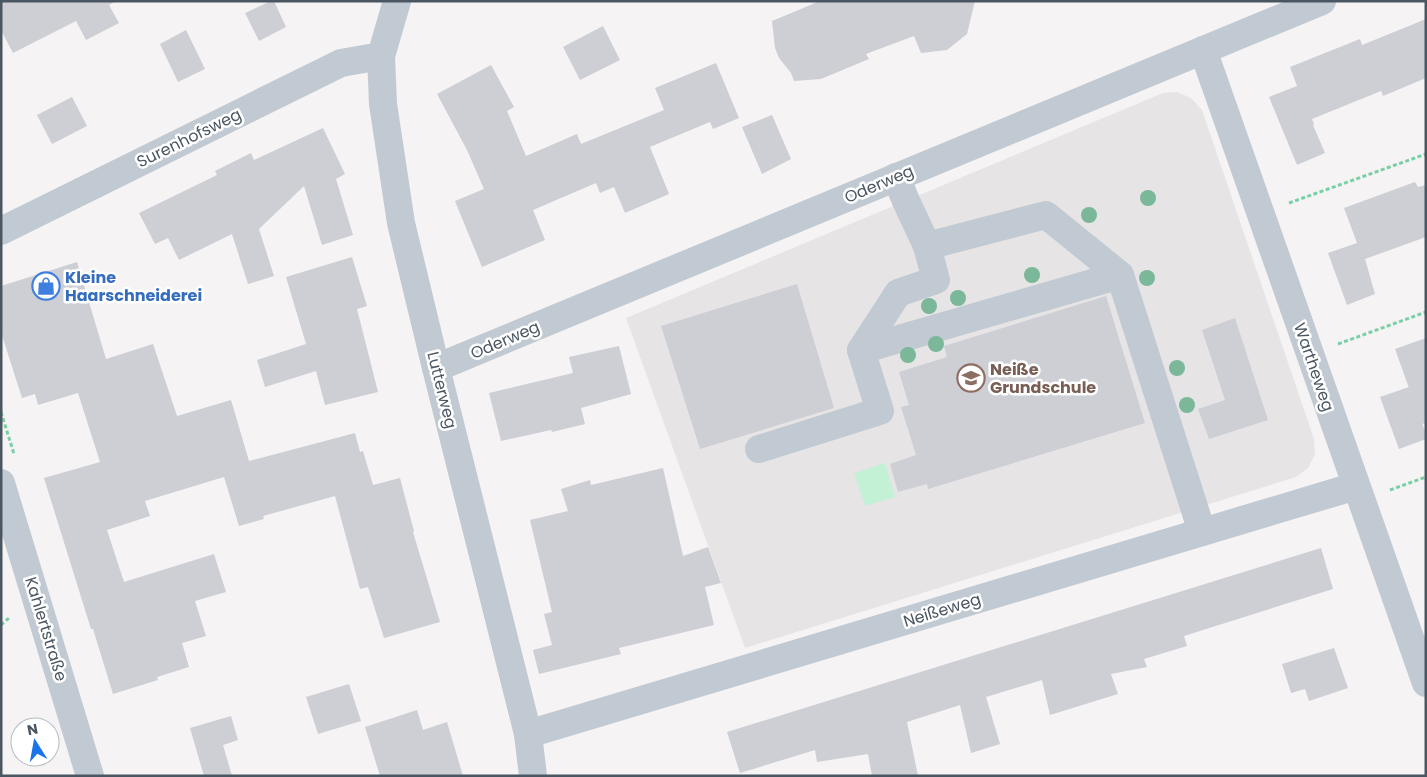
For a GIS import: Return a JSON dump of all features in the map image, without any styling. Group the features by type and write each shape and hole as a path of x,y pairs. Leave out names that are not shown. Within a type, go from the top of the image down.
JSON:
{"street":[{"name":"Lutterweg","path":"397,1 381,56 383,104 401,223 528,734 533,776"},
{"name":"Oderweg","path":"436,368 1322,1"},
{"name":"Wartheweg","path":"1203,50 1426,683"},
{"name":"Surenhofsweg","path":"1,232 341,63 381,56"},
{"path":"861,350 898,294 936,280 927,246 896,177"},
{"path":"927,246 1046,215 1120,275 1202,532"},
{"path":"861,350 1120,275"},
{"path":"759,448 880,411 861,350"},
{"name":"Kahlertstraße","path":"1,483 90,776"},
{"name":"Neißeweg","path":"528,734 1202,532 1359,493"}],"path":[{"path":"1260,213 1426,154"},
{"path":"1309,354 1426,312"},
{"path":"1359,493 1426,477"},
{"path":"1,625 9,618"}],"shaded area":[{"name":"Neiße Grundschule","path":"1177,92 1191,98 1202,110 1314,439 1315,454 1308,468 1296,477 745,648 626,318 1163,93"}],"green space":[{"path":"885,463 895,497 865,506 854,473"}],"building":[{"path":"1,1 116,1 109,5 119,23 86,40 76,21 13,53 1,30"},
{"path":"274,1 286,27 259,41 245,13"},
{"path":"820,1 975,1 967,34 947,50 921,53 914,36 866,54 869,59 821,79 794,81 791,73 779,58 775,48 772,21"},
{"path":"1426,19 1426,78 1383,96 1381,91 1312,119 1325,153 1297,165 1269,97 1297,86 1290,67 1360,39 1362,45"},
{"path":"603,26 620,60 580,80 563,47"},
{"path":"186,30 205,69 178,82 160,44"},
{"path":"716,63 739,118 713,129 710,122 650,147 669,194 625,213 614,187 600,193 596,183 533,210 545,240 482,267 455,201 484,189 467,150 437,94 491,65 514,107 507,111 526,156 577,134 581,144 664,110 655,88"},
{"path":"72,97 87,126 52,144 37,115"},
{"path":"772,115 791,159 762,174 742,127"},
{"path":"323,128 345,174 336,179 353,235 322,245 304,186 259,229 274,276 248,284 232,234 179,260 168,238 155,244 139,213 217,175 215,171 251,153 254,160"},
{"path":"1415,182 1418,187 1426,185 1426,237 1365,259 1375,294 1347,305 1328,253 1357,243 1344,208"},
{"path":"352,257 367,306 357,309 378,392 325,405 316,371 265,387 257,360 306,344 286,277"},
{"path":"77,262 106,359 153,344 177,416 231,400 249,461 355,433 360,452 363,451 373,485 400,478 413,532 440,622 384,638 368,587 360,589 335,496 263,516 264,519 239,526 224,477 145,501 150,516 107,530 124,582 214,554 226,592 195,601 206,636 182,643 189,667 157,677 158,680 113,694 44,478 100,462 78,393 38,405 35,394 22,398 1,332 1,286"},
{"path":"797,284 834,408 700,449 661,326"},
{"path":"1106,296 1145,423 928,489 927,484 898,492 890,464 916,455 901,407 909,405 899,372 947,357 944,346"},
{"path":"1235,318 1268,420 1209,439 1198,409 1225,400 1202,330"},
{"path":"1426,338 1426,423 1422,424 1395,349"},
{"path":"619,346 631,394 581,408 585,424 501,441 489,393 573,373 569,357"},
{"path":"1409,387 1426,434 1426,439 1399,449 1380,397"},
{"path":"663,468 683,556 708,547 721,583 705,587 714,625 619,648 621,654 539,674 533,650 552,645 544,614 552,612 530,520 568,511 561,489 590,480 591,485"},
{"path":"1321,548 1333,589 1184,636 1187,646 1144,659 1147,667 1111,674 1118,694 1050,715 1042,680 986,697 1000,744 971,753 960,705 907,722 918,776 872,776 868,754 817,762 815,750 740,773 727,732"},
{"path":"1334,648 1348,688 1309,701 1305,689 1291,693 1282,664"},
{"path":"349,684 361,721 318,734 306,697"},
{"path":"417,710 423,730 447,722 463,776 380,776 365,727"},
{"path":"231,716 238,740 223,745 232,776 204,776 190,728"}],"place":[{"name":"Kleine Haarschneiderei","path":"46,286"},
{"name":"Neiße Grundschule","path":"971,378"}]}
